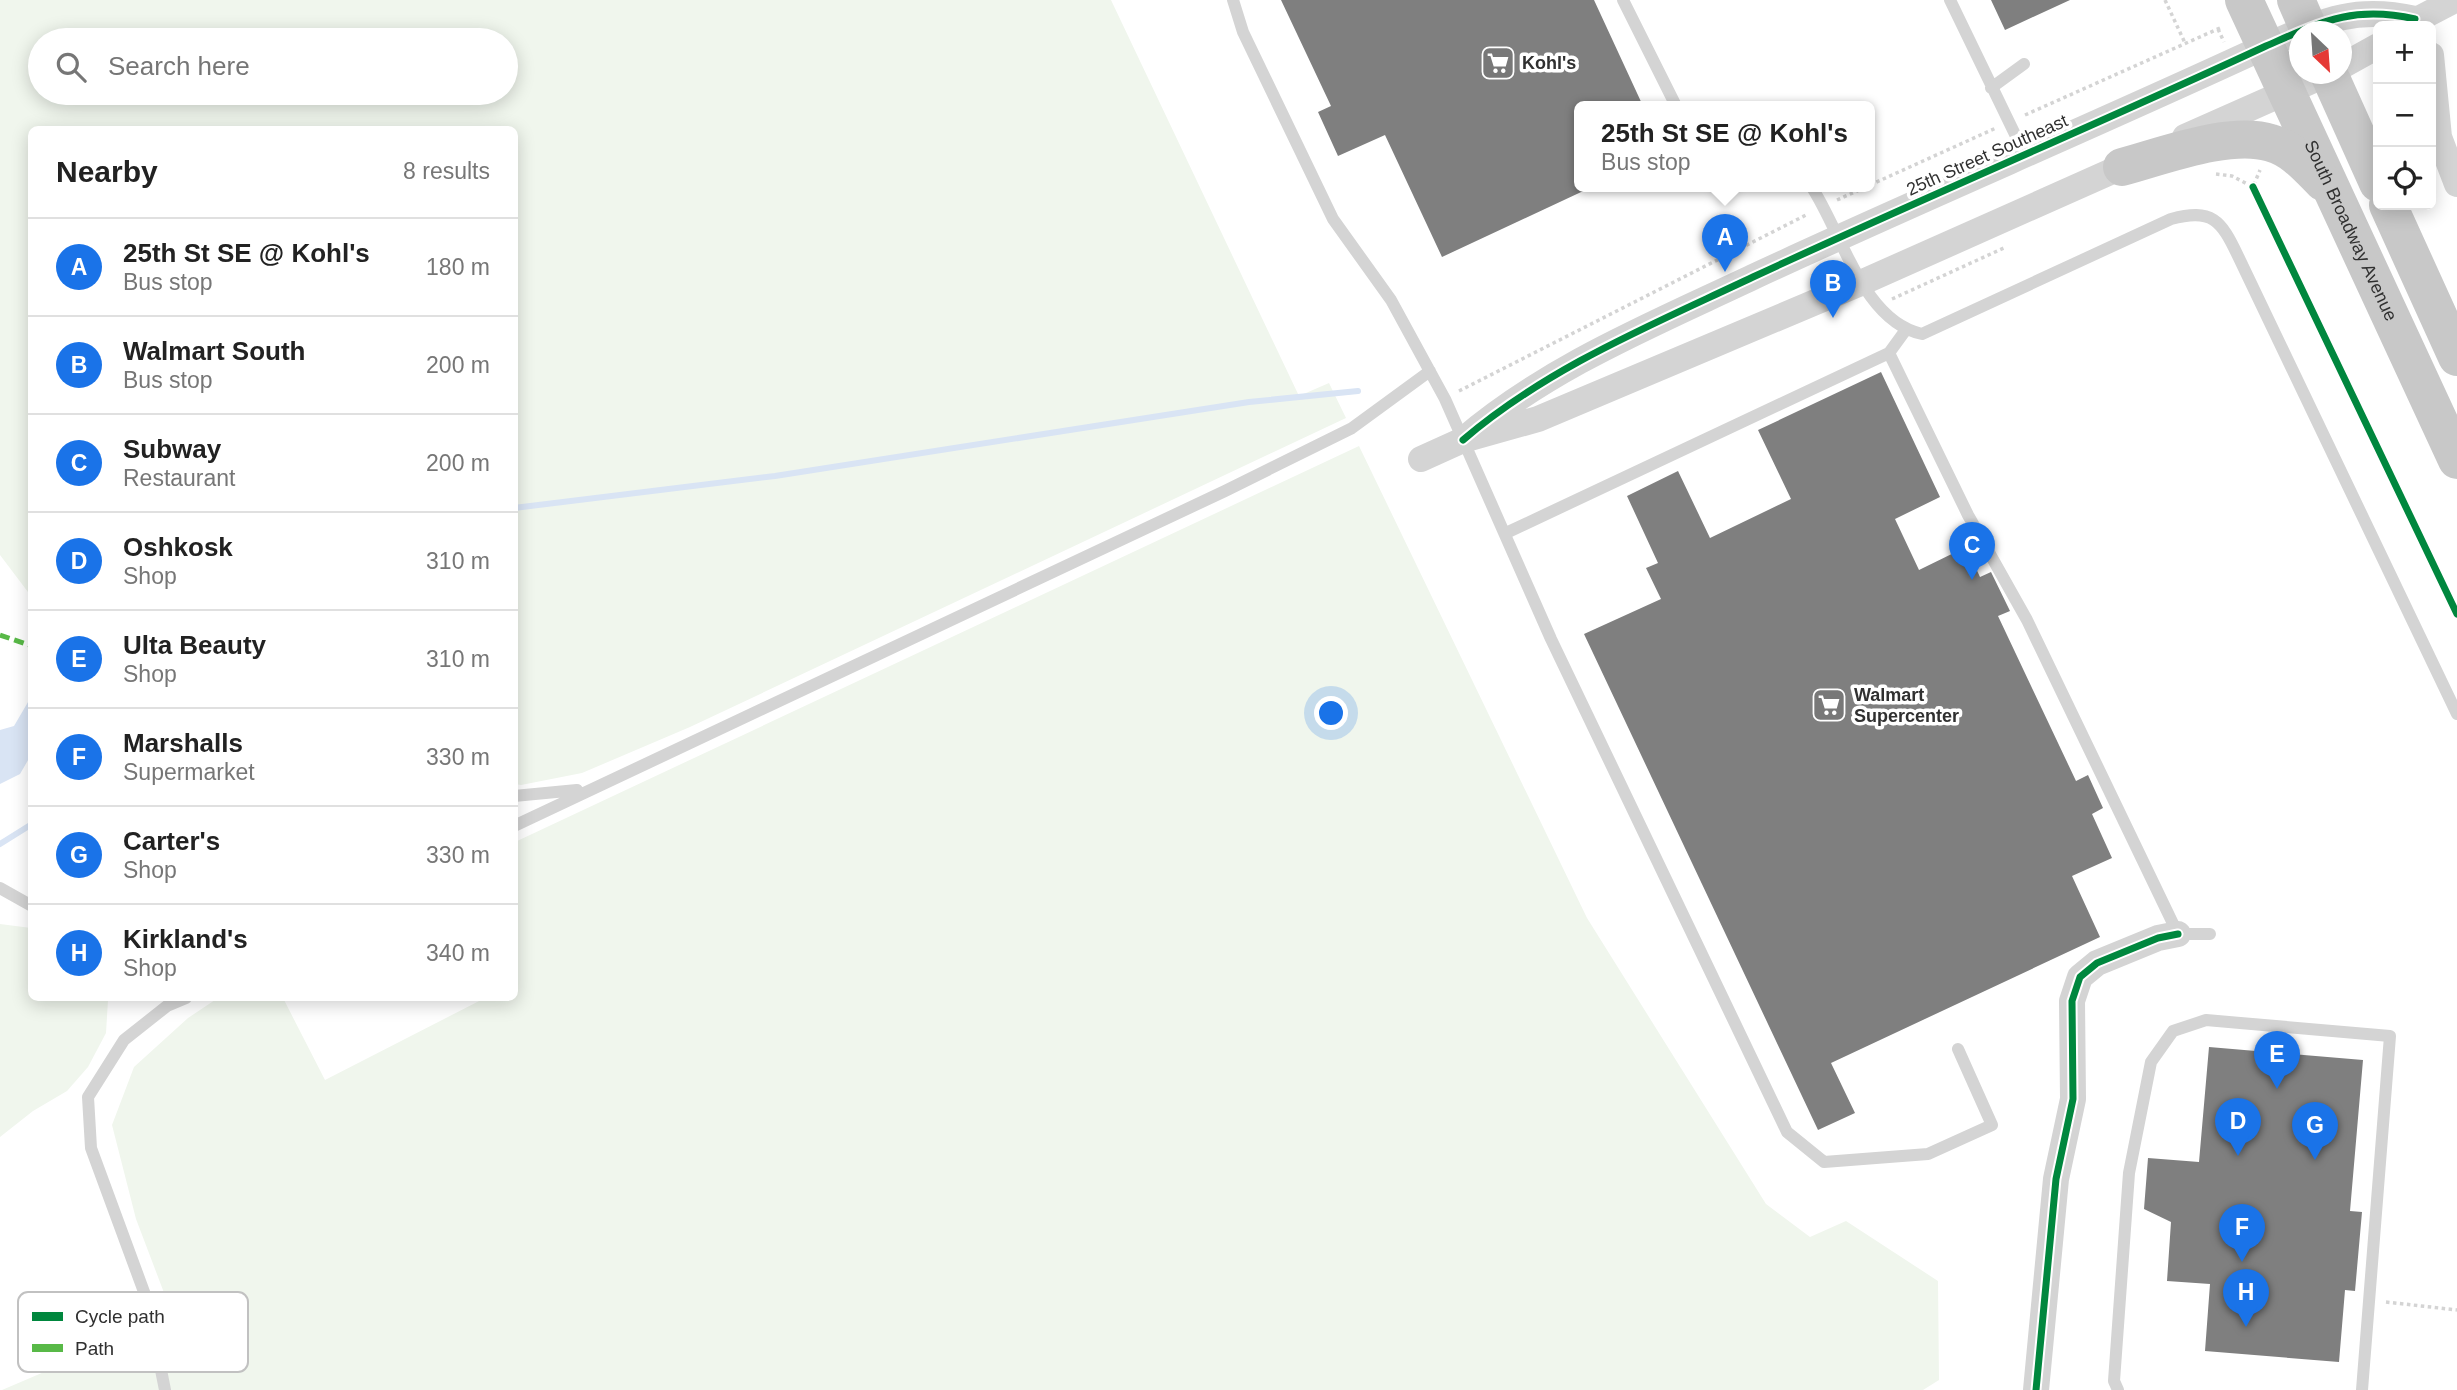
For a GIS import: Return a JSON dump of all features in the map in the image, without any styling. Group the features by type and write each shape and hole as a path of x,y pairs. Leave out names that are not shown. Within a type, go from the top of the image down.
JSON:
{"main road":[{"name":"South Broadway Avenue","path":"2244,0 2457,460"},
{"path":"2333,84 2373,172"},
{"path":"2122,167 2200,147 2252,139 2271,143 2297,156 2334,194"},
{"path":"2390,210 2457,357"}],"street":[{"path":"2410,18 2455,0"},
{"name":"25th Street Southeast","path":"1463,440 1525,392 1653,324 1837,238 2266,46 2305,20 2369,12 2410,18"},
{"path":"2352,60 2373,49"},
{"name":"25th Street Southeast","path":"1421,459 1463,440 1538,419 1864,282 2303,84"},
{"path":"2434,84 2439,137 2457,184"},
{"path":"2036,1390 2056,1179 2073,1099 2072,1001 2080,976 2096,963 2158,938 2178,934"}],"lane":[{"path":"1233,0 1243,32 1333,219 1391,300 1430,370 1506,533 1557,651 1787,1132 1824,1162 1928,1154 1992,1125 1958,1049"},
{"path":"1623,0 1674,101"},
{"path":"1950,0 2025,155"},
{"path":"1991,88 2024,64"},
{"path":"1814,192 1837,238 1877,305 1905,331 1922,334 2171,219 2204,214 2215,220 2238,256 2457,714"},
{"path":"1506,533 1889,353 1905,331"},
{"path":"1889,353 1968,515 2027,620 2178,934 2210,934"},
{"path":"518,824 1248,480 1352,428 1430,370"},
{"path":"518,796 588,789"},
{"path":"0,888 28,904"},
{"path":"144,1292 91,1148 88,1097 124,1040 167,1006 179,1001"},
{"path":"2118,1390 2114,1381 2129,1173 2151,1062 2173,1031 2206,1020 2390,1036 2362,1390"},
{"path":"161,1372 165,1390"}],"path":[{"path":"2165,0 2185,43"},
{"path":"1875,183 2218,29"},
{"path":"2213,173 2232,176 2253,187 2259,200"},
{"path":"1444,399 1856,192"},
{"path":"1877,305 2012,244"},
{"path":"2369,1301 2457,1310"}],"shaded area":[{"path":"0,0 1111,0 1299,396 1329,383 1346,418 690,727 582,773 518,784 518,126 28,126 28,592 0,555"},
{"path":"1359,446 1587,918 1766,1204 1810,1237 1846,1221 1938,1281 1939,1380 1923,1390 2,1390 44,1372 248,1372 248,1292 164,1292 136,1219 112,1125 134,1067 188,1018 214,1001 285,1001 325,1080 479,1001 518,1001 518,841"},
{"path":"0,924 28,928 28,1001 108,1001 106,1033 88,1067 67,1091 33,1111 0,1137"}],"water":[{"path":"28,702 28,760 20,774 0,784 0,730 14,726"}],"building":[{"path":"1281,0 1594,0 1641,101 1574,101 1574,192 1581,192 1442,257 1385,135 1338,156 1318,112 1331,106"},
{"path":"1991,0 2070,0 2005,30"},
{"name":"Walmart Supercenter","path":"1881,372 1940,497 1895,519 1919,570 1966,547 1980,577 1991,572 2010,611 1998,616 2076,781 2088,775 2103,808 2092,814 2112,858 2072,876 2100,937 1831,1063 1855,1113 1818,1130 1584,634 1661,599 1646,568 1658,563 1627,496 1678,471 1710,538 1791,499 1758,430"},
{"path":"2209,1047 2363,1060 2350,1211 2362,1212 2355,1291 2345,1290 2339,1362 2205,1351 2210,1284 2167,1281 2171,1222 2144,1209 2148,1158 2199,1162"}],"waterway":[{"path":"518,508 775,476 1249,402 1358,391"},
{"path":"0,844 28,826"}],"marked path":[{"path":"0,635 28,645"}],"cycle path":[{"path":"1463,440 1530,390 1640,330 2266,46 2338,18 2373,14 2415,19"},
{"path":"2253,187 2457,614"},
{"path":"2036,1390 2056,1179 2073,1099 2072,1001 2080,977 2097,963 2158,938 2178,934"}],"place":[{"name":"Kohl's","path":"1498,63"},
{"name":"25th St SE @ Kohl's","path":"1725,272"},
{"name":"Walmart South","path":"1833,318"},
{"name":"Subway","path":"1972,580"},
{"name":"Walmart Supercenter","path":"1829,705"},
{"name":"Ulta Beauty","path":"2277,1089"},
{"name":"Oshkosk","path":"2238,1156"},
{"name":"Carter's","path":"2315,1160"},
{"name":"Marshalls","path":"2242,1262"},
{"name":"Kirkland's","path":"2246,1327"}]}
